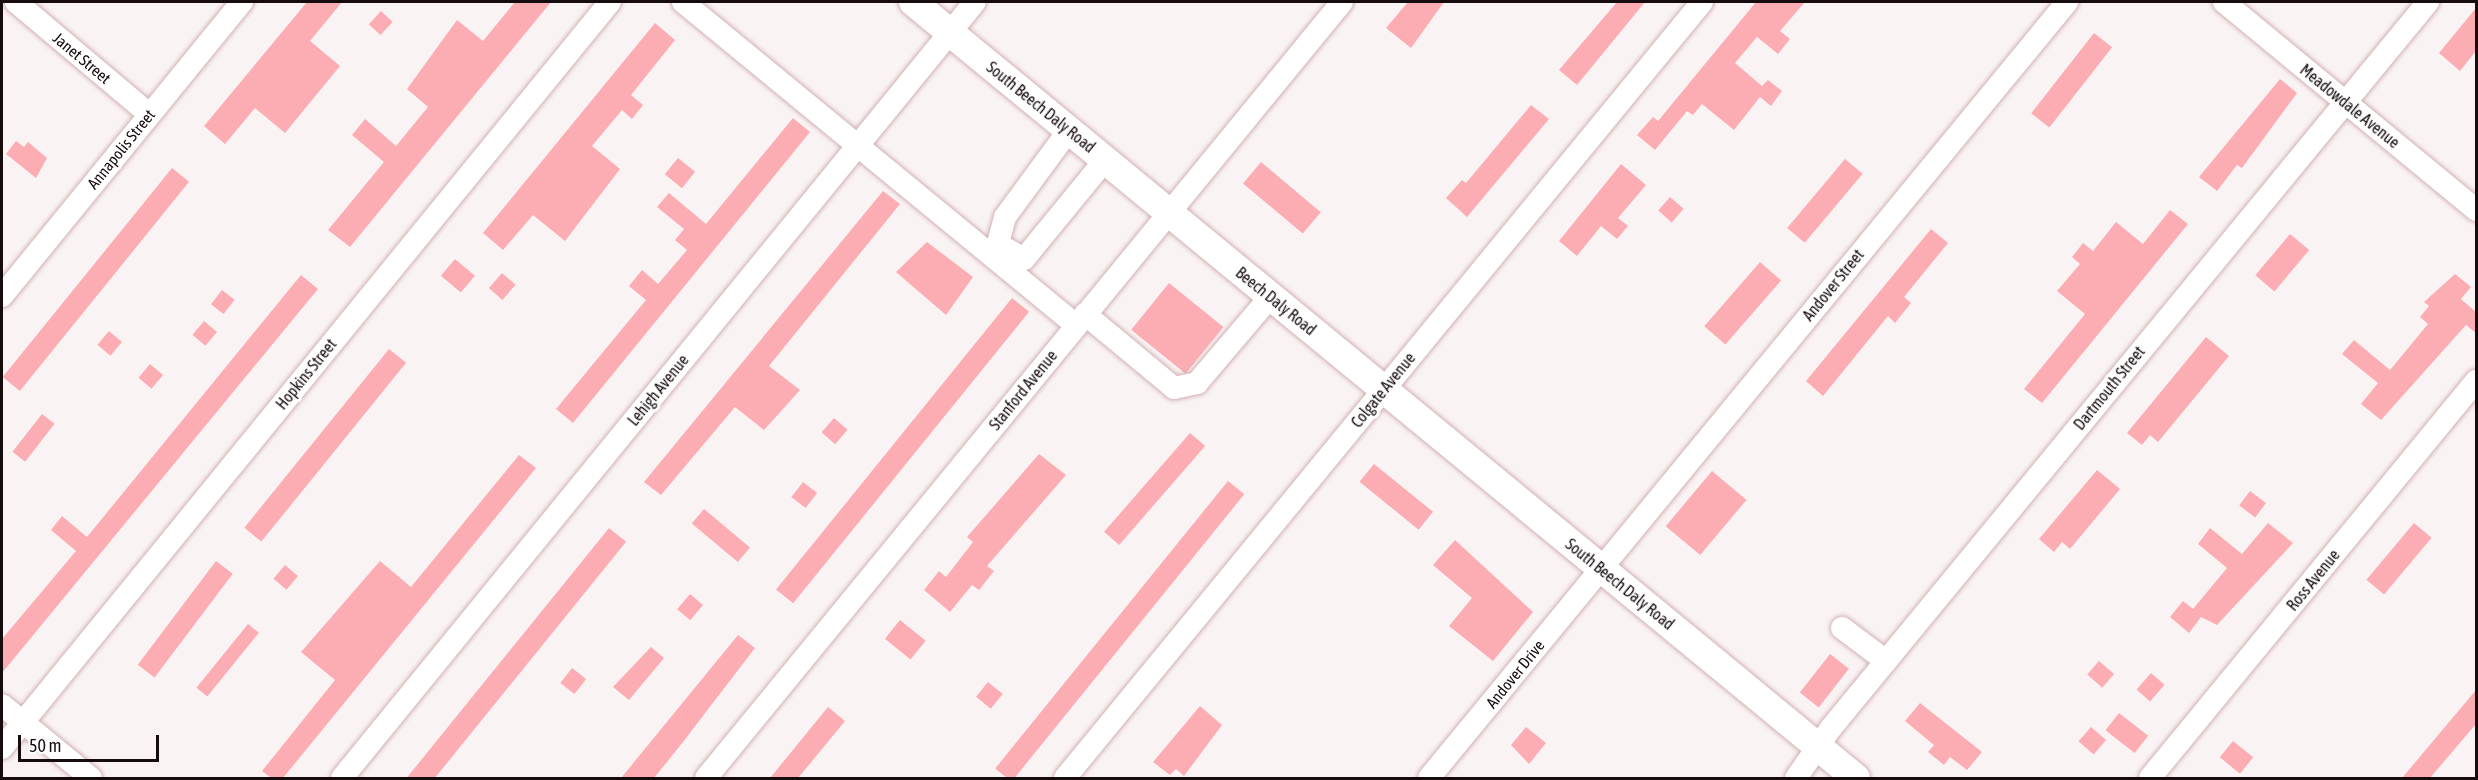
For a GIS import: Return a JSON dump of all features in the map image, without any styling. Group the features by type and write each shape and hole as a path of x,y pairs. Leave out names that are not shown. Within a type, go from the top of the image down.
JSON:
{"main road":[{"name":"South Beech Daly Road","path":"913,2 1168,212"},
{"name":"Beech Daly Road","path":"1168,212 1383,389"},
{"name":"South Beech Daly Road","path":"1383,389 1856,778"}],"street":[{"name":"Janet Street","path":"16,2 149,114"},
{"name":"Annapolis Street","path":"2,296 242,2"},
{"name":"Hopkins Street","path":"2,748 610,2"},
{"path":"683,2 857,146 1174,388 1197,383 1270,296"},
{"name":"Lehigh Avenue","path":"342,778 975,2"},
{"name":"Stanford Avenue","path":"706,778 1342,2"},
{"name":"Colgate Avenue","path":"1065,778 1702,2"},
{"name":"Andover Street","path":"1600,568 2067,2"},
{"name":"Meadowdale Avenue","path":"2224,2 2476,210"},
{"name":"Dartmouth Street","path":"1796,778 1886,661 2428,2"},
{"path":"1069,130 1005,217 998,244 1024,259 1105,160"},
{"name":"Ross Avenue","path":"2150,778 2476,381"},
{"name":"Andover Drive","path":"1430,778 1600,568"},
{"path":"1842,628 1886,661"},
{"path":"2,705 91,778"}],"building":[{"path":"307,2 342,2 310,41 340,66 285,133 255,108 225,144 204,126"},
{"path":"515,2 551,2 350,247 328,230 384,162 352,135 365,119 396,146 428,107 407,89 457,20 483,41"},
{"path":"1408,2 1444,2 1411,48 1386,28"},
{"path":"1617,2 1645,2 1577,85 1559,70"},
{"path":"1756,2 1805,2 1780,31 1790,39 1778,54 1757,37 1735,63 1762,86 1768,80 1782,91 1771,106 1760,97 1734,130 1702,104 1693,115 1687,111 1655,150 1637,135 1653,117 1658,121"},
{"path":"2476,8 2476,51 2460,71 2439,53"},
{"path":"381,11 393,22 380,35 369,24"},
{"path":"655,23 675,40 631,95 643,105 632,119 622,110 592,146 620,169 565,241 533,215 503,250 483,233"},
{"path":"2094,33 2112,47 2049,128 2031,113"},
{"path":"2280,79 2297,93 2242,168 2237,165 2217,191 2199,177"},
{"path":"1531,105 1549,119 1467,217 1446,198 1462,180 1466,183"},
{"path":"793,118 810,132 573,423 556,409 646,300 629,286 642,270 658,284 687,250 675,240 684,229 657,207 669,193 706,224"},
{"path":"16,141 24,147 28,142 47,158 36,178 6,154"},
{"path":"678,158 695,172 682,188 665,174"},
{"path":"1845,159 1863,174 1805,243 1787,228"},
{"path":"1261,162 1321,212 1303,234 1243,183"},
{"path":"1621,164 1646,185 1618,218 1628,226 1617,239 1601,226 1577,256 1559,241"},
{"path":"172,168 189,182 20,391 3,377"},
{"path":"883,191 900,204 769,366 800,390 764,430 735,407 661,495 644,482"},
{"path":"1670,197 1684,209 1672,222 1658,211"},
{"path":"2170,210 2188,224 2042,403 2024,389 2085,314 2057,291 2080,264 2072,257 2083,243 2093,251 2116,222 2143,244"},
{"path":"1931,229 1948,243 1904,297 1911,303 1895,323 1888,316 1823,396 1806,381"},
{"path":"2290,234 2309,250 2274,291 2255,275"},
{"path":"927,242 973,277 946,315 896,272"},
{"path":"455,259 475,276 461,293 441,276"},
{"path":"1760,262 1781,280 1725,345 1704,326"},
{"path":"502,273 516,285 502,300 489,288"},
{"path":"2455,274 2471,287 2461,299 2476,312 2476,333 2466,325 2381,420 2361,404 2378,383 2342,354 2354,340 2390,370 2428,324 2420,317 2429,306 2424,302"},
{"path":"301,275 318,289 2,673 2,639 76,551 51,530 62,516 87,537"},
{"path":"1169,283 1223,327 1186,374 1131,330"},
{"path":"222,290 235,300 224,314 211,304"},
{"path":"1012,298 1029,312 793,603 776,589"},
{"path":"204,321 217,332 205,346 192,335"},
{"path":"109,331 122,342 110,356 97,345"},
{"path":"2206,337 2229,356 2158,442 2150,435 2142,445 2127,433"},
{"path":"389,349 406,363 261,542 244,528"},
{"path":"150,364 163,375 151,389 138,378"},
{"path":"42,414 55,424 25,462 12,452"},
{"path":"834,418 848,430 835,444 822,432"},
{"path":"1190,433 1205,446 1119,545 1104,532"},
{"path":"1039,454 1066,475 987,566 994,571 979,590 972,585 950,612 924,590 939,571 946,577 973,542 967,537"},
{"path":"519,455 536,468 283,778 271,778 262,771 335,680 301,652 380,561 411,587"},
{"path":"1374,464 1433,512 1419,530 1360,482"},
{"path":"2097,470 2120,489 2070,549 2062,542 2054,552 2039,539"},
{"path":"1712,471 1746,500 1700,555 1666,526"},
{"path":"1228,481 1244,494 1015,778 1007,778 995,769"},
{"path":"803,482 817,493 805,508 791,497"},
{"path":"2250,491 2266,503 2255,517 2239,505"},
{"path":"704,509 750,548 738,562 692,524"},
{"path":"2268,523 2293,543 2217,625 2201,617 2189,633 2170,617 2183,601 2193,609 2227,568 2198,544 2210,528 2242,554"},
{"path":"2414,523 2432,538 2384,594 2366,580"},
{"path":"609,528 626,542 435,778 407,778"},
{"path":"1455,540 1533,612 1493,661 1449,626 1472,598 1433,565"},
{"path":"216,561 233,574 155,677 138,665"},
{"path":"285,565 298,576 286,590 273,579"},
{"path":"690,594 703,605 690,620 677,609"},
{"path":"900,620 926,641 911,659 885,639"},
{"path":"248,624 259,633 207,697 196,688"},
{"path":"738,635 755,648 654,778 621,778"},
{"path":"651,647 664,658 629,700 613,687"},
{"path":"1830,654 1849,669 1819,707 1800,693"},
{"path":"2099,661 2114,674 2102,688 2087,675"},
{"path":"572,668 586,679 574,694 560,683"},
{"path":"2151,673 2165,685 2150,701 2137,690"},
{"path":"988,682 1003,694 991,709 976,697"},
{"path":"2476,690 2476,724 2430,778 2402,778"},
{"path":"1920,703 1982,752 1967,770 1950,757 1944,765 1928,752 1934,745 1905,721"},
{"path":"1200,706 1222,725 1184,776 1176,769 1170,775 1153,762"},
{"path":"828,707 845,721 798,778 770,778"},
{"path":"2119,713 2148,736 2135,753 2105,730"},
{"path":"1526,727 1546,743 1529,764 1511,745"},
{"path":"2091,727 2106,740 2094,754 2079,741"},
{"path":"2233,741 2253,757 2240,774 2220,757"}]}
